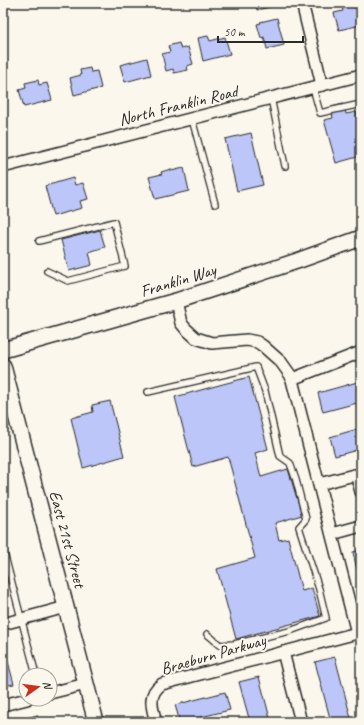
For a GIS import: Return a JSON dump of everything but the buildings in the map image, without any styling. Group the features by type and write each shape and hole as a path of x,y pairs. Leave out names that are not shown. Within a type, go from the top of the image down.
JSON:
{"main road":[{"name":"Franklin Way","path":"3,350 176,301 361,238"},
{"name":"East 21st Street","path":"3,366 96,722"}],"street":[{"path":"302,3 318,86"},
{"name":"North Franklin Road","path":"3,167 361,75"},
{"path":"176,301 181,323 186,330 196,338 212,343 247,340 257,342 281,362 292,379 359,632"},
{"path":"292,379 361,352"},
{"path":"319,484 354,475 357,477 361,492"},
{"path":"332,534 361,526"},
{"path":"3,624 66,607"},
{"name":"Braeburn Parkway","path":"156,722 151,704 154,692 163,684 359,632"},
{"name":"Braeburn Parkway","path":"283,652 301,722"},
{"path":"58,691 86,684"},
{"path":"3,705 18,701"}],"lane":[{"path":"318,86 320,112 361,104"},
{"path":"271,98 286,166"},
{"path":"192,119 215,204"},
{"path":"39,242 114,222 125,266 68,281 47,271"},
{"path":"148,392 256,367 265,391 280,456 290,463 306,518 299,527 319,589 326,618 290,631 234,644 220,645 207,634"},
{"path":"3,549 34,667"}]}
